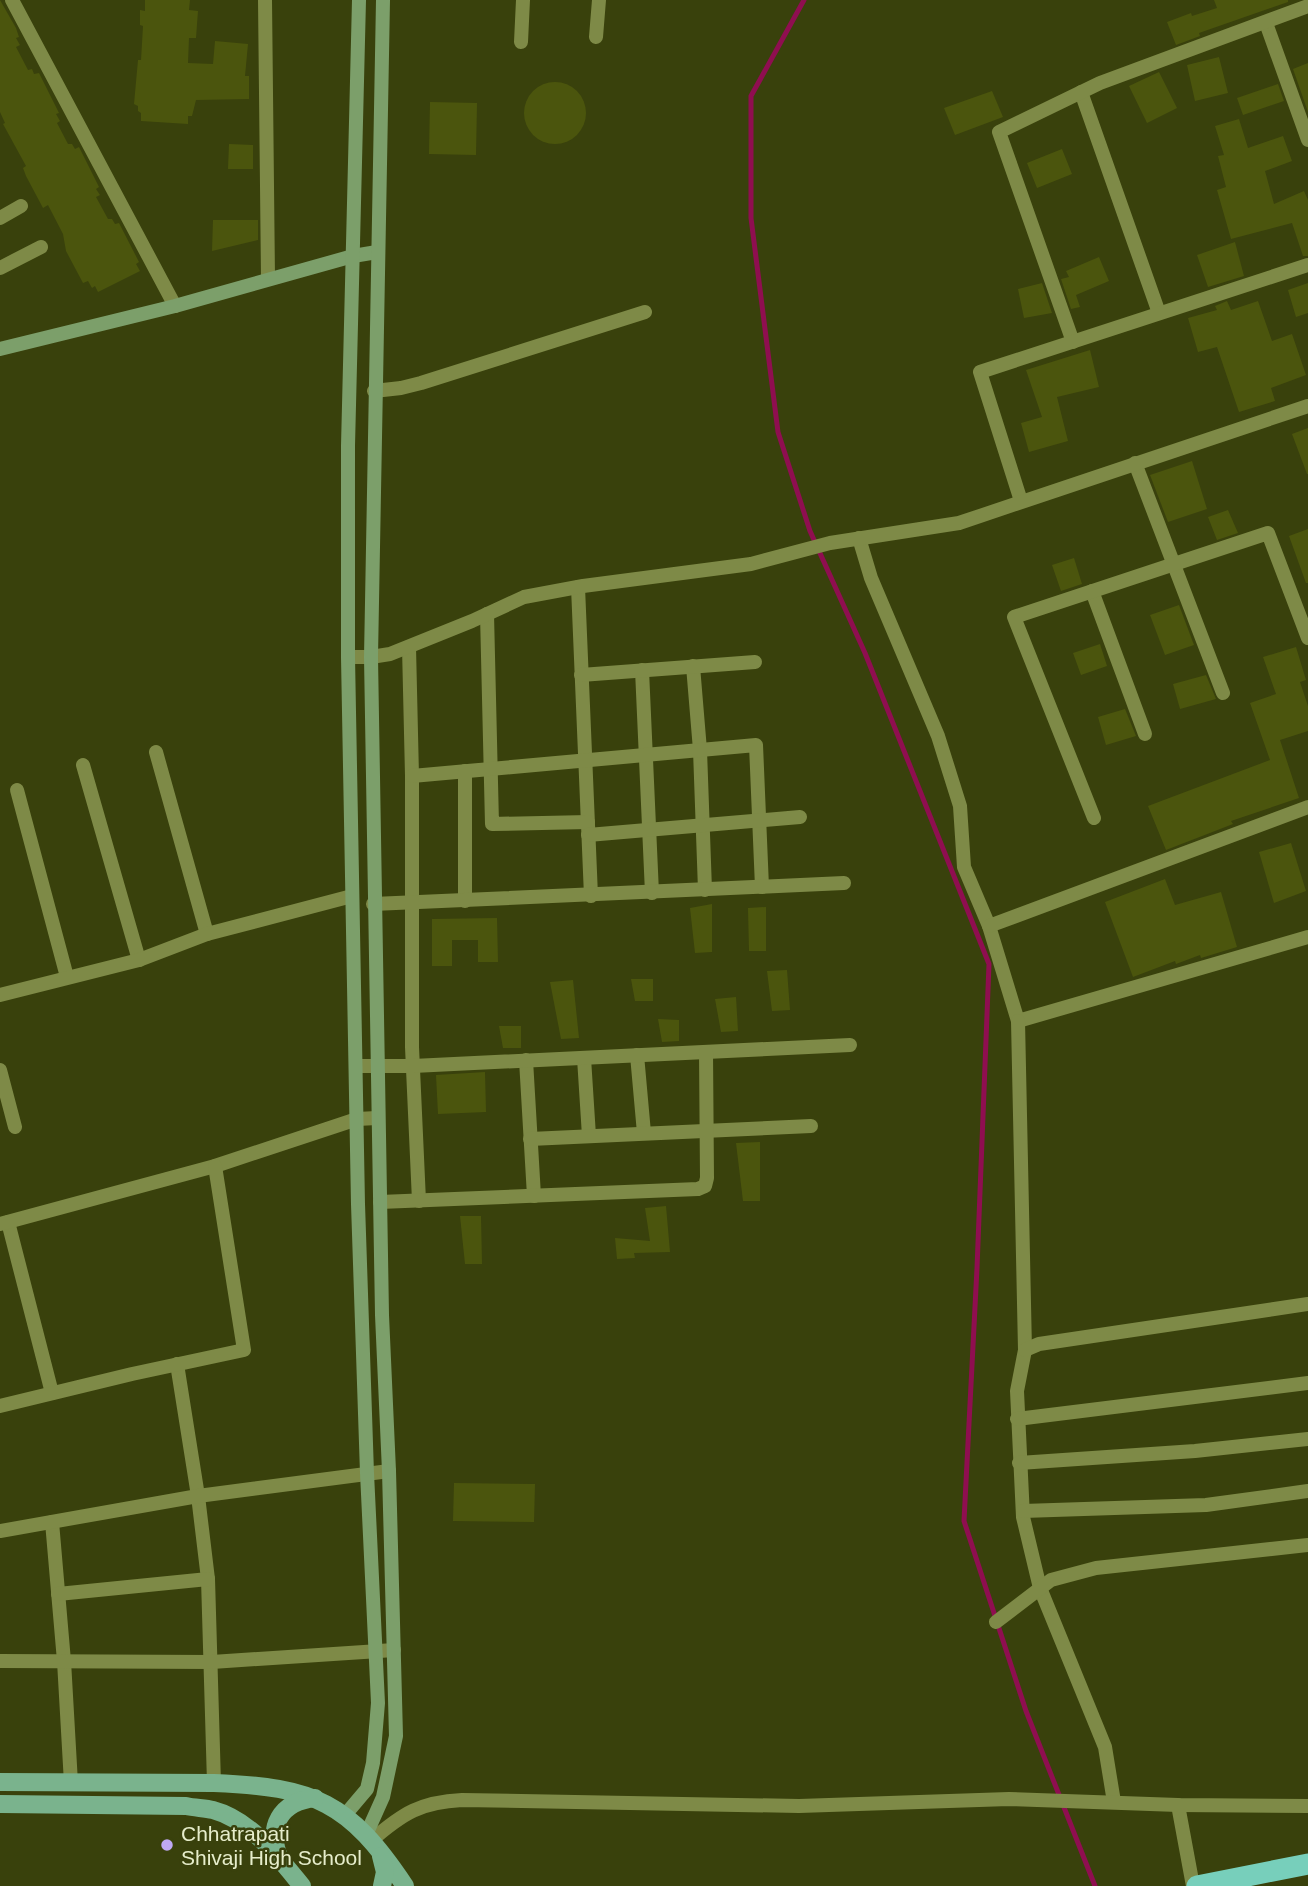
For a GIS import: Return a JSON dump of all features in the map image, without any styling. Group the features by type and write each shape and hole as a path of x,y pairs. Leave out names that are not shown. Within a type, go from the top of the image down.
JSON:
{"highway":[{"path":"1200,1885 1308,1864"}],"main road":[{"path":"0,1782 214,1783 273,1788 316,1798 345,1815 369,1837 405,1886"},
{"path":"280,1859 274,1846 274,1831 279,1818 288,1807 301,1800 316,1798"},
{"path":"0,1804 186,1806 213,1810 242,1825 280,1859 302,1886"},
{"path":"369,1837 383,1861 385,1872 382,1886"}],"street":[{"path":"12,0 175,306"},
{"path":"265,0 268,278"},
{"path":"345,1815 367,1789 373,1763 378,1703 367,1473 356,1119 348,657 348,446 359,0"},
{"path":"369,1837 383,1797 396,1736 377,1118 371,657 383,0"},
{"path":"521,41 523,0"},
{"path":"596,37 599,0"},
{"path":"1073,342 999,132 1101,83 1308,6"},
{"path":"1266,23 1308,140"},
{"path":"1081,92 1159,313"},
{"path":"0,218 21,206"},
{"path":"0,268 41,247"},
{"path":"0,349 175,306 353,256 377,252"},
{"path":"1021,501 980,372 1308,265"},
{"path":"374,391 421,383 645,312"},
{"path":"348,657 371,657 409,648 524,597 766,561 830,543 959,523 1308,406"},
{"path":"1135,463 1223,693"},
{"path":"1094,818 1014,617 1268,533 1308,638"},
{"path":"859,538 871,578 938,736 960,806 964,867 989,926 1018,1021 1025,1350 1017,1391 1017,1419 1023,1511 1040,1588 1105,1746 1114,1802"},
{"path":"578,587 591,896"},
{"path":"1092,592 1144,734"},
{"path":"487,614 492,824 650,830 800,817"},
{"path":"409,648 413,1066 419,1200"},
{"path":"581,675 755,662"},
{"path":"693,666 700,750 705,890"},
{"path":"642,670 652,893"},
{"path":"412,776 755,745 762,887"},
{"path":"156,752 207,934"},
{"path":"83,765 139,960"},
{"path":"465,901 466,771"},
{"path":"17,790 67,978"},
{"path":"989,926 1308,807"},
{"path":"373,904 844,883"},
{"path":"0,995 139,960 207,934 352,896"},
{"path":"1018,1021 1308,937"},
{"path":"356,1066 413,1066 850,1045"},
{"path":"380,1202 698,1189 705,1186 708,1178 706,1052"},
{"path":"637,1055 643,1133"},
{"path":"584,1058 589,1136"},
{"path":"526,1060 534,1196"},
{"path":"0,1070 15,1127"},
{"path":"52,1393 4,1223 215,1166 356,1119 377,1118"},
{"path":"530,1139 811,1126"},
{"path":"0,1406 244,1350 215,1166"},
{"path":"1025,1350 1039,1344 1308,1304"},
{"path":"177,1364 208,1579 214,1783"},
{"path":"1017,1419 1308,1383"},
{"path":"1019,1463 1195,1451 1308,1439"},
{"path":"0,1531 198,1496 389,1471"},
{"path":"1023,1511 1206,1505 1308,1491"},
{"path":"52,1522 71,1783"},
{"path":"996,1622 1051,1580 1096,1568 1308,1545"},
{"path":"58,1594 208,1579"},
{"path":"0,1661 212,1662 394,1650"},
{"path":"369,1837 416,1808 437,1801 799,1806 1009,1799 1308,1806"},
{"path":"1178,1805 1200,1885"}],"building":[{"path":"0,0 16,28 19,37 16,38 20,45 16,47 28,70 32,69 34,74 39,73 59,113 56,114 60,121 57,123 68,144 72,144 75,149 79,147 99,187 96,189 100,195 96,197 108,219 112,219 115,224 119,223 139,262 136,264 140,271 98,292 88,281 83,283 66,251 63,234 48,205 43,208 26,176 23,168 26,166 3,124 5,123 0,112"},
{"path":"145,0 190,0 189,10 198,11 196,38 189,38 188,63 213,64 215,41 248,44 245,76 249,76 249,99 196,100 192,116 188,116 188,124 141,121 141,113 134,104 138,60 141,60 143,26 140,25 140,10 145,11"},
{"path":"1214,0 1288,2 1199,33 1200,36 1176,45 1167,22 1191,13 1192,16 1217,8"},
{"path":"1219,57 1228,93 1195,101 1187,65"},
{"path":"1308,63 1308,112 1293,69"},
{"path":"1159,72 1177,108 1147,123 1129,86"},
{"path":"555,82 577,91 586,113 577,135 555,144 533,135 524,113 533,91"},
{"path":"1278,84 1284,101 1243,115 1237,98"},
{"path":"992,91 1003,117 955,135 944,108"},
{"path":"430,102 477,103 476,155 429,154"},
{"path":"1239,119 1248,148 1283,136 1292,161 1265,171 1274,204 1304,191 1308,200 1308,256 1303,256 1292,223 1231,239 1217,190 1226,187 1218,156 1224,155 1215,126"},
{"path":"229,144 253,145 253,169 228,169"},
{"path":"1062,149 1072,174 1037,188 1027,163"},
{"path":"213,220 258,220 258,240 212,251"},
{"path":"1235,242 1244,276 1208,287 1197,255"},
{"path":"1099,257 1109,281 1076,295 1080,307 1071,309 1061,279 1069,277 1066,271"},
{"path":"1042,283 1052,313 1024,318 1018,289"},
{"path":"1308,283 1308,313 1296,317 1288,290"},
{"path":"1227,301 1231,310 1258,301 1272,341 1292,334 1306,375 1271,388 1275,401 1239,412 1217,347 1198,352 1188,318 1217,310 1215,306"},
{"path":"1090,350 1099,387 1057,397 1068,441 1029,452 1021,423 1042,417 1026,370"},
{"path":"1308,428 1308,474 1307,474 1292,434"},
{"path":"1192,461 1207,509 1168,522 1150,475"},
{"path":"1228,510 1238,533 1217,540 1208,517"},
{"path":"1308,529 1308,583 1306,583 1289,536"},
{"path":"1074,558 1082,584 1061,591 1052,565"},
{"path":"1179,605 1194,645 1165,655 1150,615"},
{"path":"1100,644 1107,666 1081,675 1073,653"},
{"path":"1296,647 1306,680 1300,682 1308,706 1308,731 1280,740 1299,798 1231,821 1233,824 1166,850 1148,806 1270,760 1250,703 1276,694 1263,657"},
{"path":"1206,675 1216,699 1180,709 1173,684"},
{"path":"1125,709 1136,736 1106,745 1098,717"},
{"path":"1291,843 1306,891 1274,903 1259,852"},
{"path":"1165,879 1175,905 1221,892 1237,947 1201,958 1200,955 1176,964 1175,961 1133,977 1105,902"},
{"path":"712,904 712,952 695,953 690,908"},
{"path":"766,907 766,951 749,951 748,908"},
{"path":"497,918 498,962 478,962 478,940 452,940 452,966 432,966 432,919"},
{"path":"787,970 790,1010 772,1011 767,971"},
{"path":"631,979 653,979 653,1001 635,1001"},
{"path":"573,980 579,1038 561,1039 550,982"},
{"path":"736,997 738,1031 721,1032 715,999"},
{"path":"658,1019 679,1020 679,1041 662,1042"},
{"path":"499,1026 521,1026 521,1048 503,1048"},
{"path":"485,1072 486,1112 438,1114 436,1075"},
{"path":"760,1142 760,1201 743,1201 736,1143"},
{"path":"666,1206 670,1252 634,1253 635,1258 617,1259 615,1238 650,1241 645,1208"},
{"path":"460,1216 481,1216 482,1264 465,1264"},
{"path":"454,1483 535,1484 534,1522 453,1521"}],"waterway":[{"path":"804,0 751,96 751,218 778,432 810,531 865,653 989,964 964,1521 1026,1711 1095,1886"}],"place":[{"name":"Chhatrapati Shivaji High School","path":"167,1845"}]}
